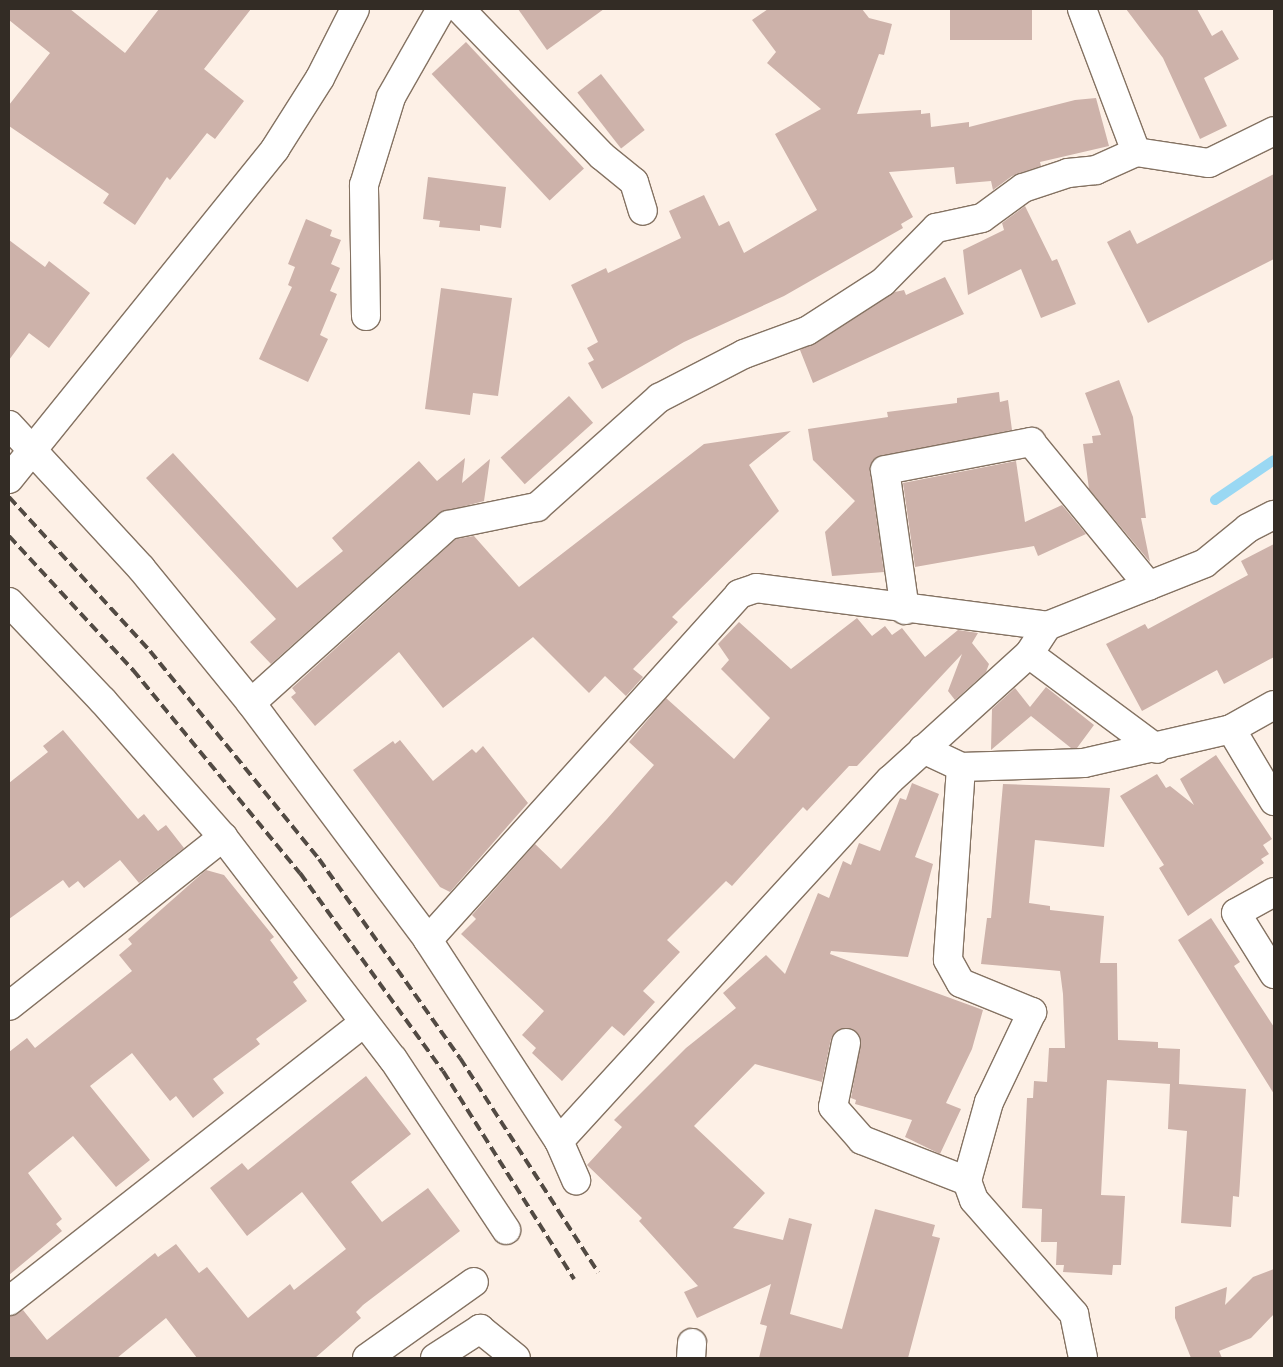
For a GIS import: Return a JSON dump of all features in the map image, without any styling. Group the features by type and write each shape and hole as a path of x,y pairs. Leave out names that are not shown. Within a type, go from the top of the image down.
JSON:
{"street":[{"path":"22,463 275,149 320,78 355,9"},
{"path":"366,316 364,185 391,97 441,9"},
{"path":"460,9 602,156 634,182 644,211"},
{"path":"1082,9 1136,152"},
{"path":"251,703 449,525 537,507 659,398 744,354 807,331 883,282 936,228 982,218 1022,188 1068,173 1096,170 1136,152 1209,163 1274,131"},
{"path":"9,426 22,463 141,568 251,703 428,940 559,1141 576,1180"},
{"path":"905,610 885,470 1031,442 1149,586"},
{"path":"428,940 739,594 756,588 905,610 1047,626 1205,563 1248,528 1274,515"},
{"path":"9,602 103,701 223,837 393,1059 506,1230"},
{"path":"559,1141 890,780 1029,654 1047,626"},
{"path":"1029,654 1157,749"},
{"path":"923,749 961,767 1084,763 1157,749 1231,729 1274,706"},
{"path":"1231,729 1274,801"},
{"path":"961,767 948,960 961,983 1032,1012 989,1102 967,1181 974,1200 1074,1314 1082,1358"},
{"path":"9,1006 223,837"},
{"path":"1274,892 1236,913 1274,974"},
{"path":"9,1301 364,1023"},
{"path":"846,1043 833,1107 839,1114 862,1140 967,1181"},
{"path":"367,1358 474,1282"},
{"path":"435,1358 480,1329 516,1358"}],"building":[{"path":"9,9 70,9 125,53 159,9 251,9 204,69 244,101 215,139 207,133 170,180 167,177 135,225 103,203 109,194 9,126 9,105 50,53 9,20"},
{"path":"518,9 604,9 547,50"},
{"path":"768,9 862,9 869,18 892,24 884,55 879,54 857,114 921,110 921,114 930,113 931,127 969,122 969,127 1075,100 1096,98 1109,146 1040,162 1041,166 1012,176 993,190 991,181 956,184 954,167 889,172 913,217 901,224 903,228 784,296 684,342 602,389 588,363 594,360 587,348 598,342 571,285 606,268 608,273 681,238 669,211 704,195 719,226 729,221 744,253 817,210 775,134 821,109 767,63 776,52 752,20"},
{"path":"950,9 1032,9 1032,40 950,40"},
{"path":"1126,9 1197,9 1212,36 1222,30 1239,59 1204,78 1227,126 1200,139 1163,58"},
{"path":"466,42 584,169 550,201 432,74"},
{"path":"601,74 645,130 621,148 577,92"},
{"path":"1274,174 1274,259 1148,323 1107,242 1130,230 1137,244"},
{"path":"428,177 506,187 501,228 480,225 480,231 439,227 440,221 423,219"},
{"path":"1025,206 1052,261 1057,259 1076,304 1041,318 1021,269 968,295 963,250 1004,230 1002,223"},
{"path":"306,219 332,230 330,236 341,240 331,264 340,268 330,291 337,294 320,335 328,339 308,382 259,359 292,287 288,285 295,267 288,264"},
{"path":"9,240 45,267 49,261 90,293 49,348 29,333 9,360"},
{"path":"945,277 964,314 813,383 800,350 895,292 904,290 906,295"},
{"path":"441,288 512,298 498,396 473,393 470,415 425,409"},
{"path":"1119,380 1133,417 1146,518 1141,518 1150,562 1089,489 1083,444 1093,443 1092,436 1101,435 1085,393"},
{"path":"999,392 1000,402 1008,400 1012,430 875,458 870,472 884,572 832,576 825,532 855,501 813,460 808,429 888,417 887,412 957,403 957,398"},
{"path":"569,396 593,423 525,484 501,458"},
{"path":"791,431 749,465 779,511 672,617 678,622 633,669 643,677 626,696 605,676 589,693 533,637 443,708 399,652 315,726 291,697 296,693 292,688 456,539 474,536 519,587 704,444"},
{"path":"173,453 297,588 343,551 332,538 419,461 437,481 465,458 462,483 490,459 484,501 439,513 271,664 250,642 276,619 146,478"},
{"path":"1016,461 1025,522 1062,505 1086,534 1038,556 1034,546 915,567 903,483"},
{"path":"1274,544 1274,657 1224,684 1217,670 1142,711 1106,644 1145,624 1148,629 1248,575 1241,561"},
{"path":"857,618 872,636 885,626 892,635 902,628 925,657 958,630 978,633 972,643 989,664 986,672 955,700 948,691 962,654 857,766 849,766 807,811 803,807 732,886 726,881 667,940 680,952 643,991 655,1002 624,1036 612,1026 562,1081 532,1053 536,1048 522,1035 544,1011 461,934 476,919 472,915 535,844 561,869 607,819 654,765 629,742 666,698 734,759 770,718 721,669 729,660 718,644 739,622 791,669"},
{"path":"1046,687 1094,725 1077,748 1071,748 1031,716 991,750 992,709 1015,688 1030,707"},
{"path":"63,730 138,819 144,814 158,831 166,825 184,848 139,883 120,860 84,888 78,881 69,888 63,880 9,919 9,783 48,752 43,746"},
{"path":"400,740 433,781 472,749 476,753 483,746 528,803 450,892 440,887 353,770 393,741 395,744"},
{"path":"1216,755 1272,839 1263,845 1269,854 1261,859 1264,863 1188,916 1159,868 1164,865 1120,796 1157,774 1166,788 1170,786 1194,805 1180,779"},
{"path":"912,783 939,794 915,857 933,864 908,957 831,951 830,954 983,1010 972,1049 946,1103 961,1109 940,1154 905,1137 912,1120 855,1104 856,1100 851,1098 861,1039 849,1028 835,1032 831,1039 822,1082 755,1064 694,1126 765,1193 733,1228 783,1240 789,1218 812,1224 790,1314 842,1329 875,1209 935,1225 932,1236 940,1238 908,1358 759,1358 767,1326 760,1324 771,1284 697,1318 684,1292 698,1286 639,1221 642,1218 587,1165 622,1127 614,1120 686,1048 736,1008 723,993 766,955 785,974 818,893 829,898 843,861 851,865 859,843 880,851 900,798 906,800"},
{"path":"1003,784 1110,788 1104,847 1035,840 1029,903 1050,906 1050,910 1104,916 1100,963 1117,963 1118,1040 1158,1042 1158,1048 1180,1049 1179,1084 1246,1089 1239,1197 1233,1196 1231,1227 1181,1223 1187,1131 1168,1129 1170,1084 1107,1080 1101,1195 1125,1196 1121,1265 1113,1265 1112,1275 1063,1272 1064,1265 1056,1265 1057,1242 1041,1242 1042,1209 1022,1208 1027,1098 1033,1098 1034,1081 1047,1082 1049,1048 1065,1048 1063,994 1060,971 981,964 987,918 991,918"},
{"path":"206,870 224,875 274,937 270,940 298,978 293,982 307,1001 256,1039 260,1044 213,1079 224,1093 193,1118 176,1096 170,1101 132,1053 90,1086 150,1160 116,1187 73,1136 28,1173 62,1219 56,1224 62,1231 9,1275 9,1052 27,1038 35,1048 132,971 119,955 132,944 128,939"},
{"path":"1211,918 1240,962 1234,966 1274,1027 1274,1094 1178,940"},
{"path":"366,1076 411,1134 351,1182 382,1222 428,1188 460,1231 363,1305 356,1312 361,1318 315,1358 197,1358 166,1318 117,1358 9,1358 9,1316 23,1310 47,1340 155,1253 158,1257 176,1244 199,1273 207,1267 248,1318 290,1284 294,1290 346,1249 302,1192 247,1236 210,1188 242,1163 248,1170"},
{"path":"1274,1269 1274,1314 1251,1338 1219,1351 1222,1358 1191,1358 1175,1318 1175,1307 1227,1287 1225,1305 1253,1277"}],"waterway":[{"path":"1215,500 1274,460"}],"railway":[{"path":"9,497 150,651 319,859 460,1058 598,1272"},
{"path":"9,536 133,670 300,873 443,1071 574,1279"}]}
